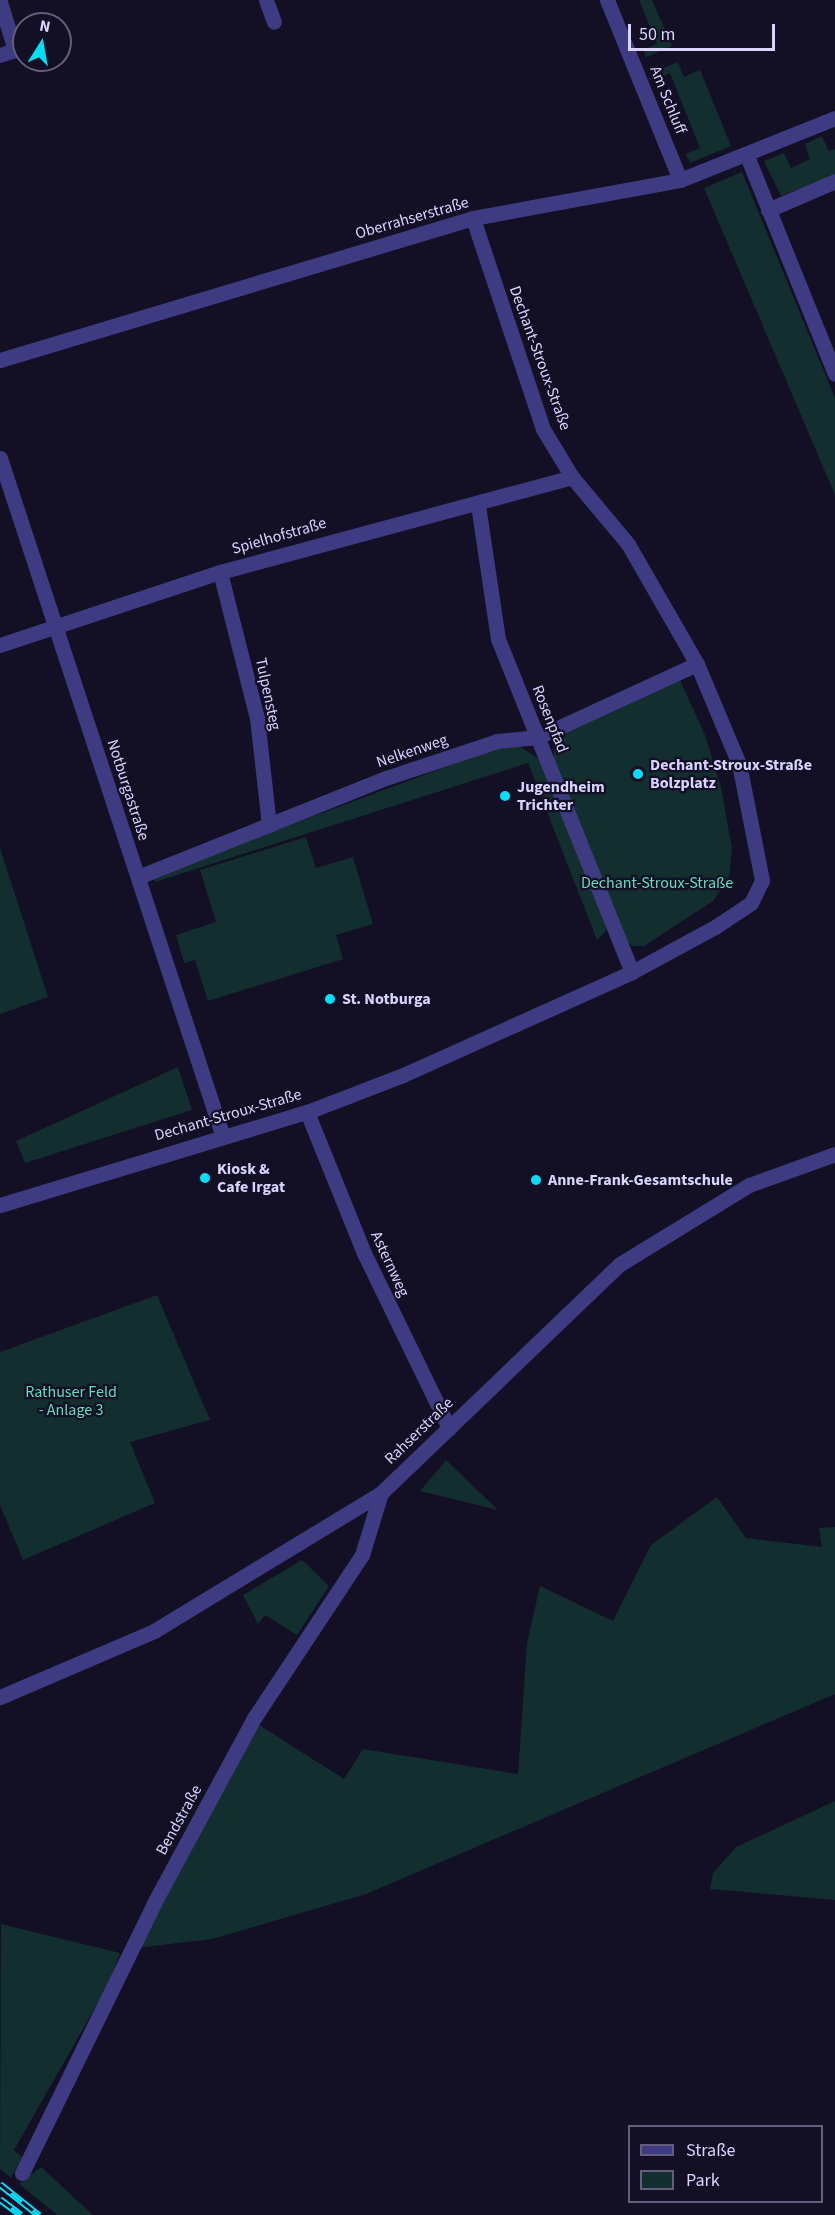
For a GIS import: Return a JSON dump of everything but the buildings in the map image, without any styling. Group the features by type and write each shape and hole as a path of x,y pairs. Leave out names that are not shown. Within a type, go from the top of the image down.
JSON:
{"street":[{"path":"266,0 274,22"},
{"name":"Am Schluff","path":"608,0 680,180"},
{"path":"0,2 15,50 0,55"},
{"name":"Oberrahserstraße","path":"0,360 473,218 680,180 747,156 835,118"},
{"path":"747,156 835,374"},
{"path":"768,210 835,181"},
{"name":"Dechant-Stroux-Straße","path":"0,1205 222,1134 307,1112 632,972 751,903 762,880 739,764 697,664 628,544 572,477 540,419 473,218"},
{"name":"Notburgastraße","path":"0,458 222,1134"},
{"name":"Spielhofstraße","path":"0,645 54,624 220,572 383,525 478,505 572,477"},
{"name":"Rosenpfad","path":"478,505 498,639 632,972"},
{"name":"Tulpensteg","path":"220,572 257,717 269,825"},
{"name":"Nelkenweg","path":"138,877 269,825 497,741 538,737 697,664"},
{"name":"Asternweg","path":"307,1112 364,1253 449,1428"},
{"name":"Rahserstraße","path":"0,1697 154,1631 381,1493 620,1264 749,1185 835,1154"},
{"name":"Bendstraße","path":"22,2173 154,1903 249,1728 362,1555 381,1493"}],"green space":[{"path":"639,0 652,0 672,46 646,57 643,50 657,44"},
{"path":"678,62 684,77 700,70 731,146 690,163 686,154 700,148 670,73 655,80 652,73"},
{"path":"822,136 829,151 835,149 835,175 781,196 764,161 784,153 791,168 810,159 805,144"},
{"path":"742,172 835,398 835,495 704,188"},
{"name":"Dechant-Stroux-Straße Bolzplatz","path":"679,678 705,735 721,787 732,849 729,878 713,901 644,946 632,946 624,938 554,761 554,745 568,729"},
{"path":"499,747 521,747 540,760 605,917 606,931 597,940 528,763 155,882 154,878 210,855"},
{"path":"306,837 316,868 353,857 373,924 336,935 343,959 208,1001 195,960 184,963 176,935 216,922 200,870"},
{"path":"0,848 48,997 0,1014"},
{"path":"178,1067 192,1110 25,1163 16,1141"},
{"name":"Rathuser Feld - Anlage 3","path":"157,1295 210,1420 130,1442 155,1503 23,1560 0,1505 0,1352"},
{"path":"446,1460 498,1510 420,1491"},
{"path":"717,1497 746,1538 822,1547 819,1528 835,1527 835,1694 366,1894 212,1939 136,1948 256,1723 344,1779 363,1749 518,1774 527,1643 540,1586 613,1621 651,1545"},
{"path":"302,1560 329,1586 297,1635 265,1615 258,1624 243,1595"},
{"path":"835,1801 835,1900 710,1889 713,1873 736,1847"},
{"path":"1,1924 120,1953 108,1985 14,2150 22,2157 11,2178 0,2169"},
{"path":"41,2167 93,2215 57,2215 19,2184"}],"railway":[{"path":"0,2184 39,2215"},
{"path":"0,2199 21,2215"}],"place":[{"name":"Dechant-Stroux-Straße Bolzplatz","path":"638,774"},
{"name":"Jugendheim Trichter","path":"505,796"},
{"name":"St. Notburga","path":"330,999"},
{"name":"Kiosk & Cafe Irgat","path":"205,1178"},
{"name":"Anne-Frank-Gesamtschule","path":"536,1180"}]}
